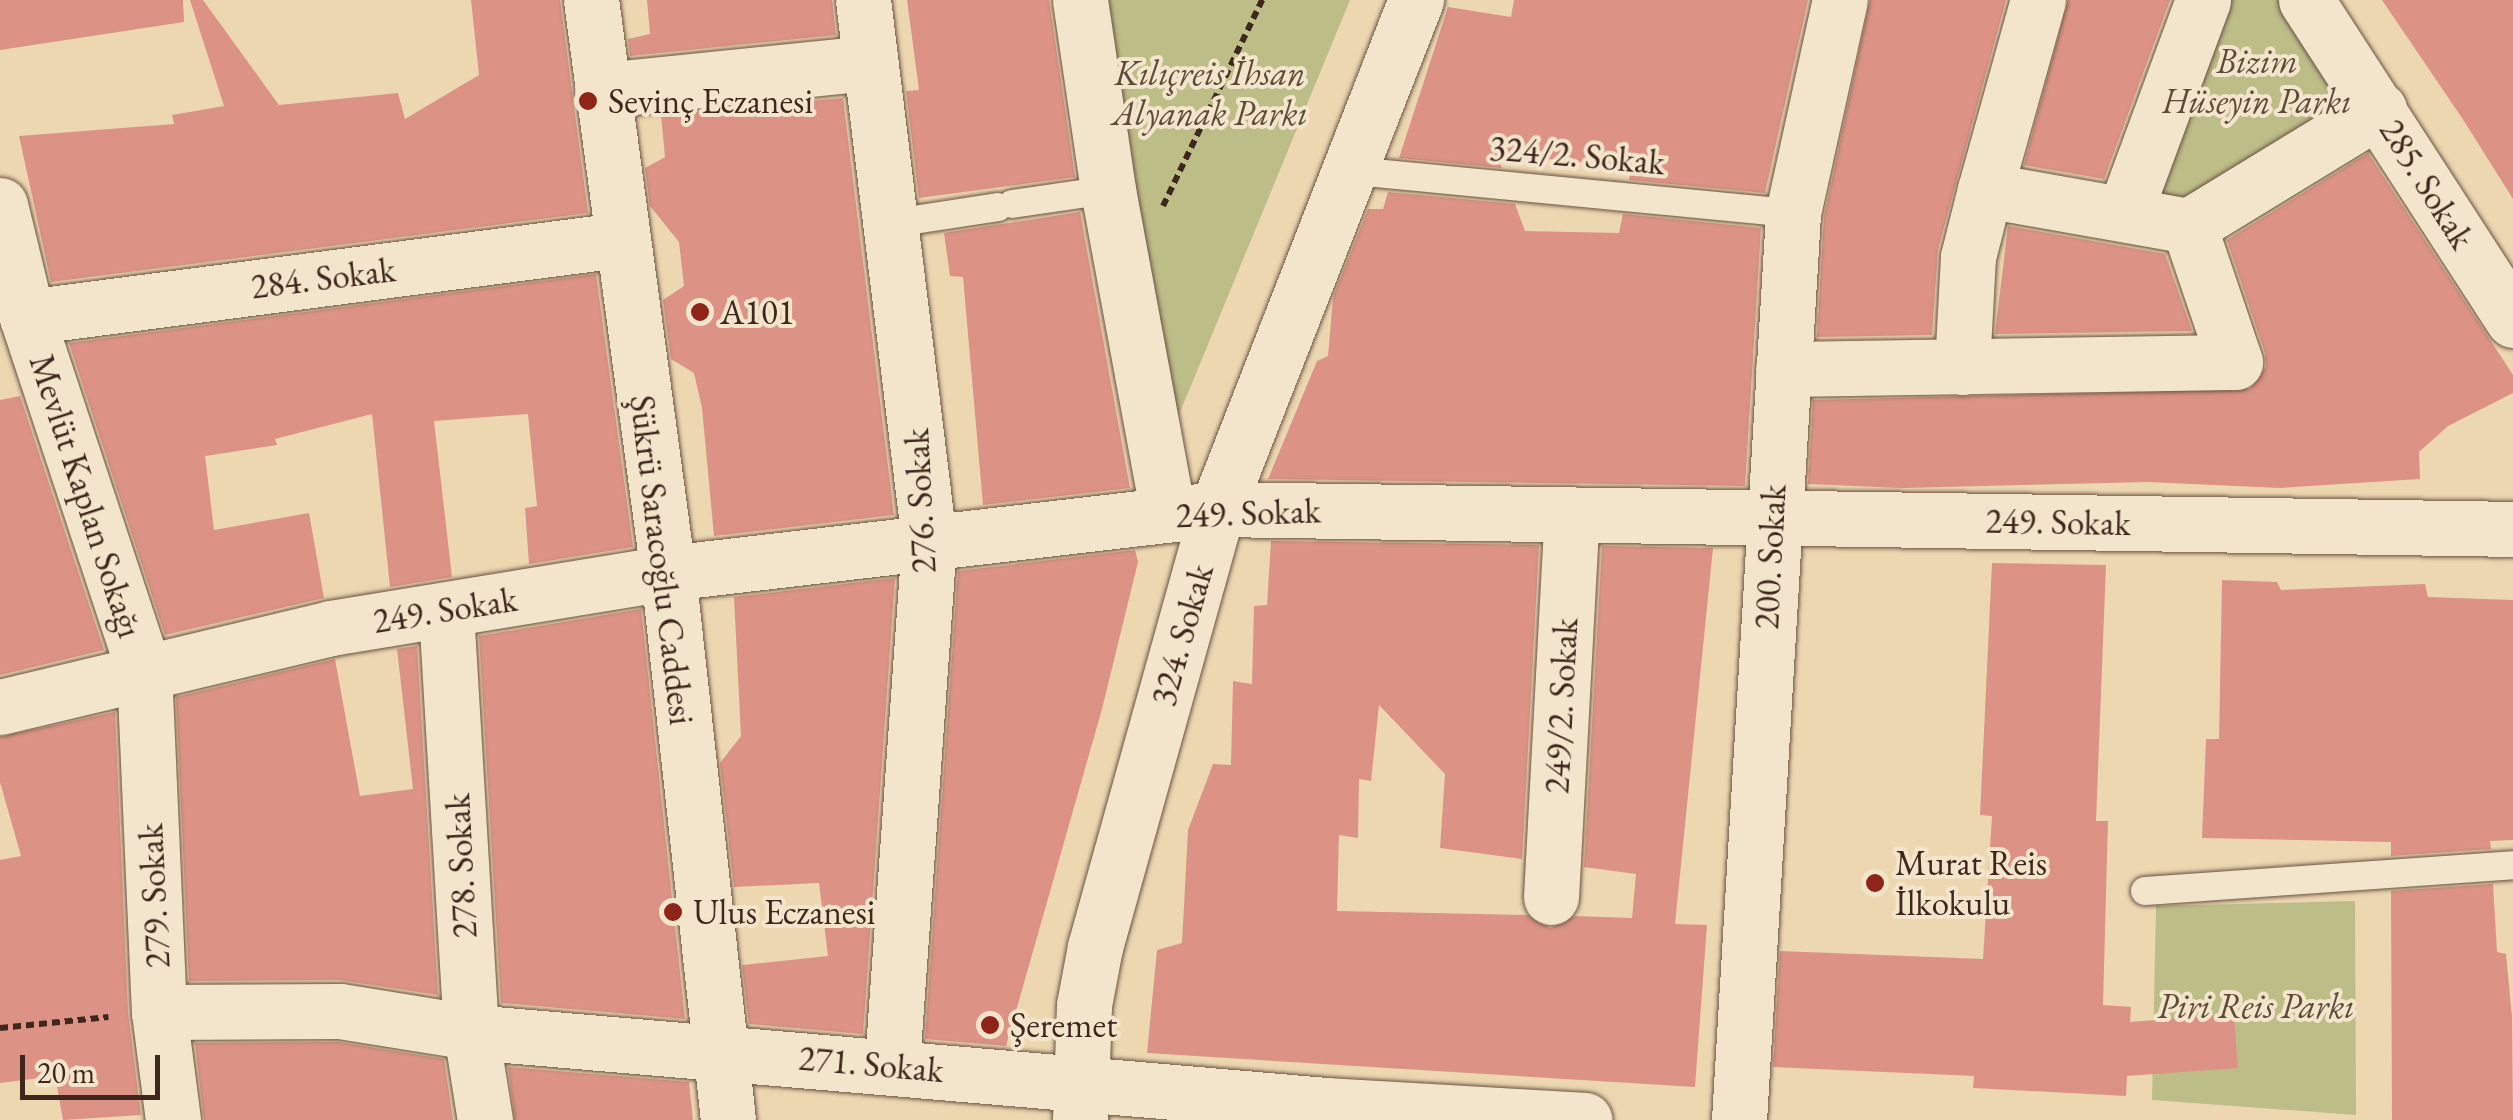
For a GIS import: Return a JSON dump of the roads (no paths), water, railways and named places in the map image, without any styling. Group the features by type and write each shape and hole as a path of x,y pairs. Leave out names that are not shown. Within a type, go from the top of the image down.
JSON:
{"street":[{"name":"Şükrü Saracoğlu Caddesi","path":"592,0 619,240 668,573 728,1120"},
{"name":"276. Sokak","path":"863,0 894,223 930,540 892,1063"},
{"path":"1080,0 1132,194 1193,512"},
{"name":"324. Sokak","path":"1080,1102 1094,946 1193,512 1354,171 1416,0"},
{"name":"200. Sokak","path":"1739,1120 1793,213 1840,0"},
{"path":"1962,368 1968,257 2038,0"},
{"path":"2124,214 2203,0"},
{"name":"285. Sokak","path":"2306,0 2513,320"},
{"path":"602,90 870,63"},
{"path":"1986,190 2189,226 2379,110"},
{"name":"Mevlüt Kaplan Sokağı","path":"0,204 27,316 144,670"},
{"path":"1783,369 2235,362 2189,226"},
{"name":"284. Sokak","path":"27,316 619,240"},
{"name":"249. Sokak","path":"0,707 331,628 668,573 1193,512 2513,529"},
{"name":"249/2. Sokak","path":"1551,897 1572,514"},
{"name":"278. Sokak","path":"446,611 471,1032 485,1120"},
{"name":"279. Sokak","path":"144,670 159,1012 173,1120"},
{"name":"271. Sokak","path":"159,1012 340,1012 471,1032 892,1063 1080,1102 1584,1120"}],"lane":[{"name":"324/2. Sokak","path":"1354,171 1793,213"},
{"path":"894,223 1004,206 1132,194"},
{"path":"2145,891 2513,864"}],"place":[{"name":"Sevinç Eczanesi","path":"588,101"},
{"name":"A101","path":"700,312"},
{"name":"Murat Reis İlkokulu","path":"1875,883"},
{"name":"Ulus Eczanesi","path":"673,912"},
{"name":"Şeremet","path":"990,1025"}],"park label":[{"name":"Bizim Hüseyin Parkı","path":"2257,81"},
{"name":"Kılıçreis İhsan Alyanak Parkı","path":"1210,93"},
{"name":"Piri Reis Parkı","path":"2256,1006"}]}
